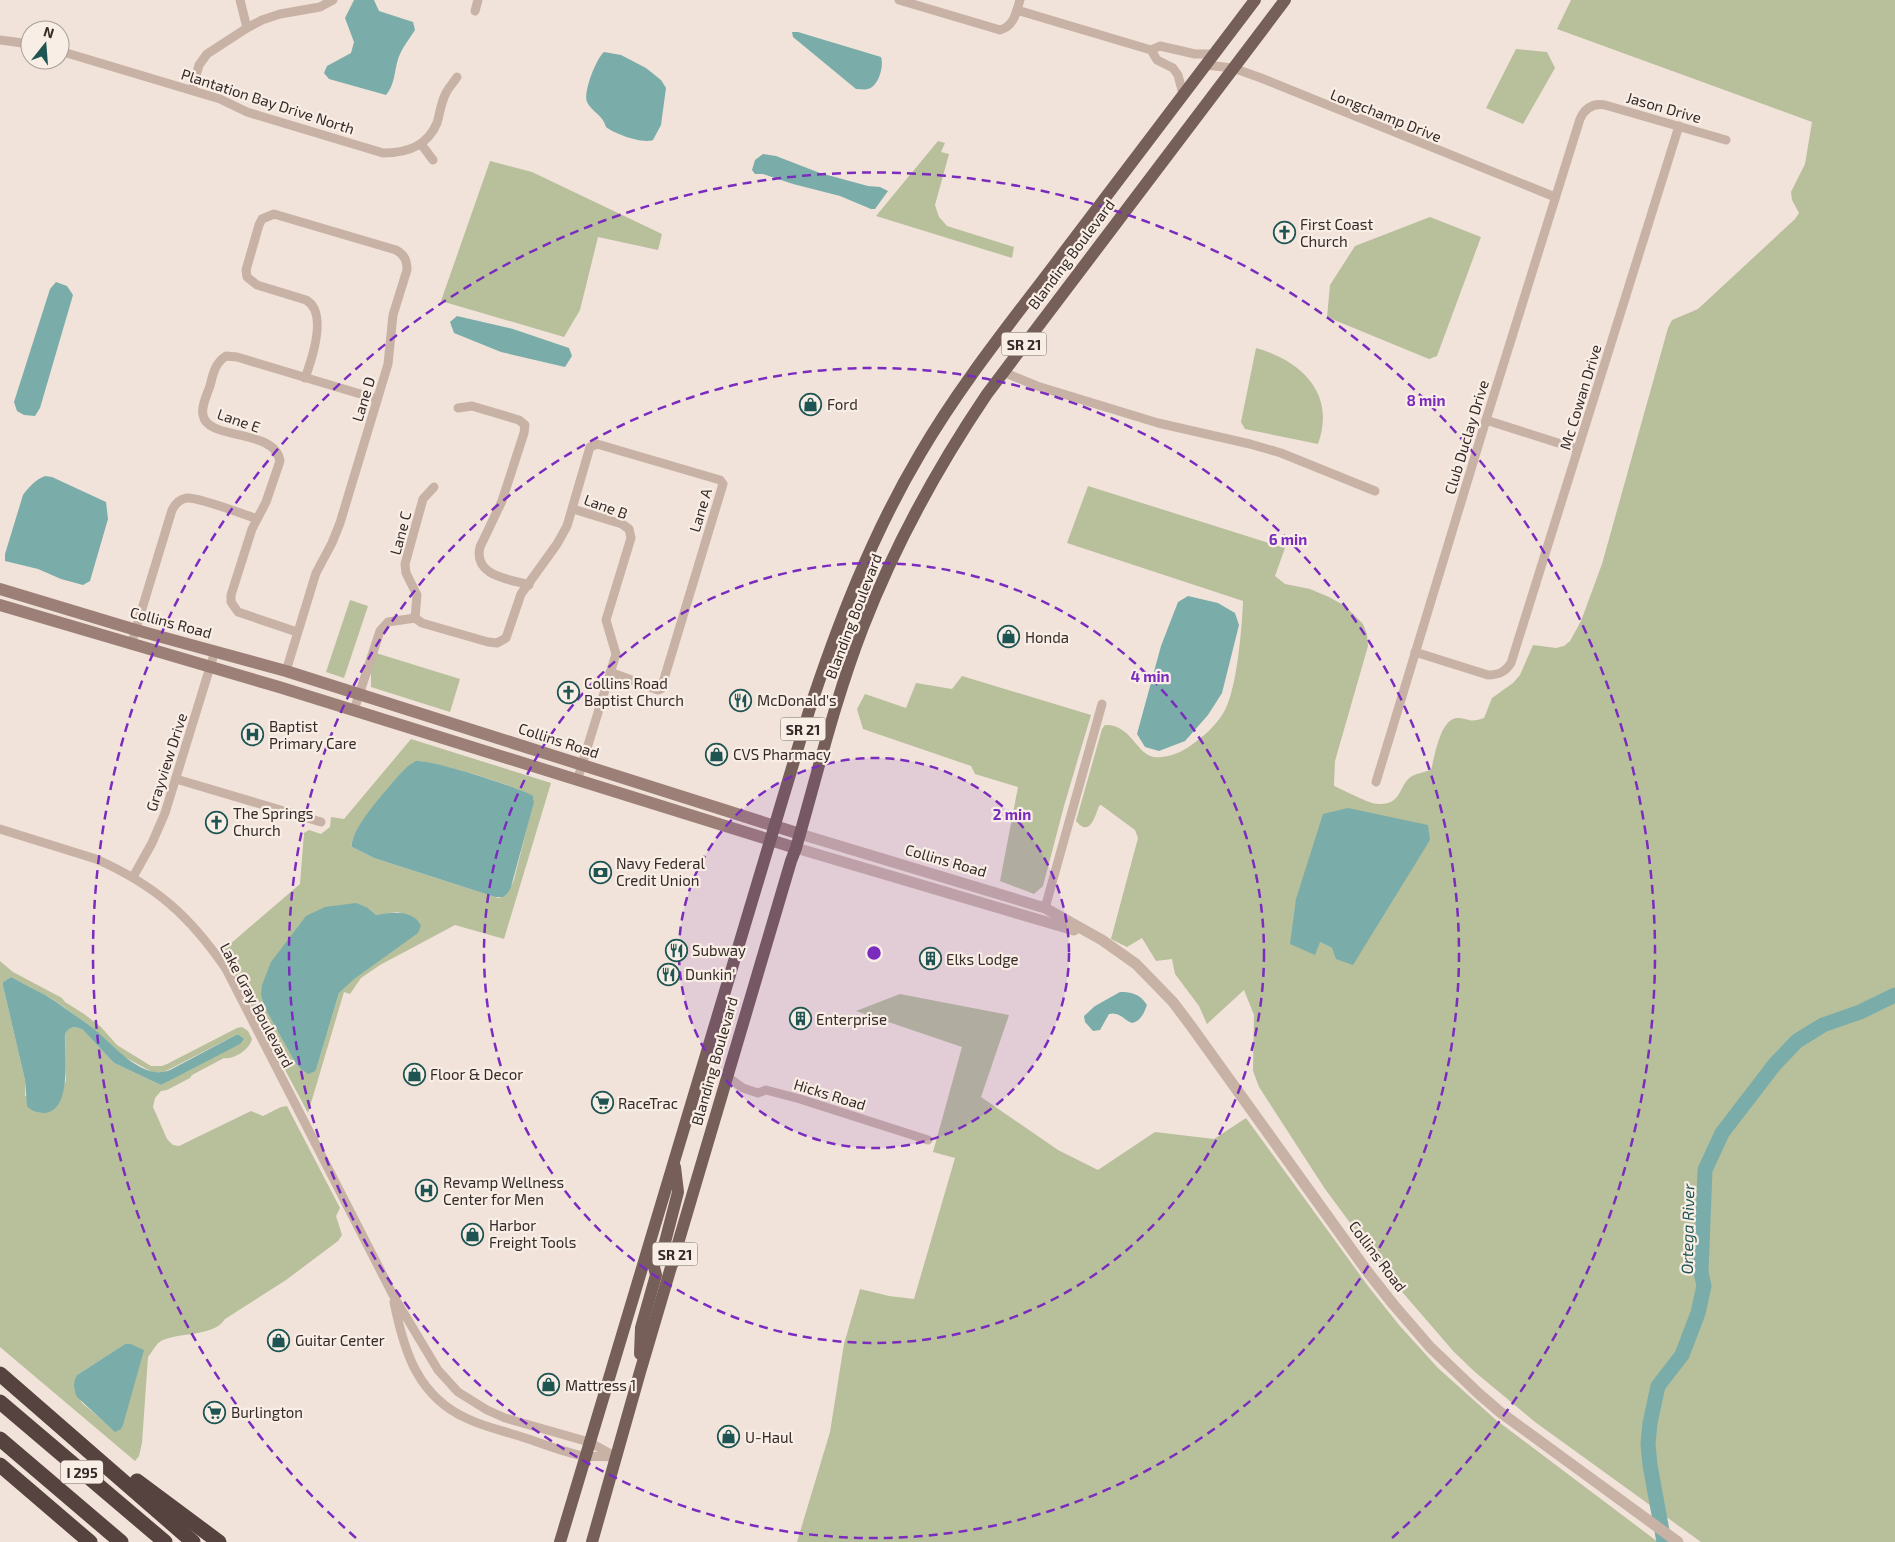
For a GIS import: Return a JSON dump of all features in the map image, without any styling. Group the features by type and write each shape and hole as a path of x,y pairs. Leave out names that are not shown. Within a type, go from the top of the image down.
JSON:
{"highway":[{"path":"0,1374 193,1542"},
{"name":"I 295","path":"0,1402 165,1542"},
{"path":"73,1436 113,1462 219,1542"},
{"name":"I 295","path":"0,1439 121,1542"},
{"path":"0,1465 90,1542"},
{"path":"64,1520 80,1542"}],"main road":[{"name":"Blanding Boulevard","path":"560,1542 808,711 852,590 892,505 940,421 997,339 1255,0"},
{"name":"Blanding Boulevard","path":"592,1542 726,1076 863,627 916,510 960,434 1003,372 1285,0"},
{"path":"1071,242 1090,256"},
{"path":"940,421 960,434"},
{"name":"Collins Road","path":"0,589 136,630 286,670 800,834"},
{"name":"Collins Road","path":"0,605 354,710 796,848"},
{"path":"841,621 863,627"},
{"path":"673,1263 665,1254 664,1246 678,1192 674,1162"},
{"path":"640,1372 641,1328 656,1274 647,1253"}],"street":[{"path":"240,0 247,28"},
{"path":"192,90 199,65 207,54 247,28 262,20 280,14 320,7 333,0"},
{"path":"475,11 478,0"},
{"path":"899,0 1000,30 1012,23 1020,0"},
{"path":"1017,10 1151,50 1160,46 1195,54 1214,54"},
{"path":"0,40 20,43"},
{"path":"1151,50 1157,60 1173,68 1178,76 1183,94"},
{"name":"Plantation Bay Drive North","path":"70,54 192,90 220,99 247,112 383,153 398,153 411,150 421,144"},
{"name":"Longchamp Drive","path":"1205,65 1233,68 1554,197"},
{"path":"433,160 421,144 431,134 446,93 457,76"},
{"name":"Jason Drive","path":"1593,106 1605,105 1726,140"},
{"name":"Club Duclay Drive","path":"1376,782 1554,197 1580,119 1584,112 1593,106"},
{"name":"Mc Cowan Drive","path":"1415,652 1488,675 1502,673 1513,658 1679,126"},
{"name":"Lane D","path":"286,670 316,573 340,523 388,364 393,315 407,270 405,258 396,250 280,215 268,216 262,219 246,270 247,277 257,285 306,300 316,310 316,341 306,378"},
{"name":"Lane E","path":"257,519 273,484 280,462 279,455 276,450 267,444 213,427 204,420 203,410 216,365 226,356 237,357 306,378"},
{"path":"1003,372 1037,386 1158,424 1250,444 1281,453 1375,491"},
{"path":"306,378 377,399"},
{"path":"458,408 472,406 519,420 525,426 502,501 478,555 479,562 489,573 529,585"},
{"path":"1486,420 1577,449"},
{"name":"Lane A","path":"573,509 590,447 597,444 720,480 722,484 661,689 658,690 610,672"},
{"name":"Lane C","path":"415,618 417,595 406,573 405,564 423,499 434,487"},
{"path":"131,645 172,510 181,500 193,499 257,519 231,595 231,602 234,608 245,615 298,632"},
{"name":"Lane B","path":"415,618 422,623 491,643 501,642 506,638 521,594 557,544 573,509 622,524 631,533 606,620 616,654 610,672"},
{"path":"354,710 380,631 388,622 415,618"},
{"name":"Grayview Drive","path":"133,877 160,826 215,651"},
{"path":"577,781 610,672"},
{"path":"1045,908 1102,704"},
{"path":"176,779 321,822"},
{"name":"Lake Gray Boulevard","path":"0,830 96,859 133,877 154,891 194,926 226,969 393,1295 438,1370 458,1392 487,1410 505,1418 590,1442 616,1457"},
{"name":"Collins Road","path":"800,834 1045,908 1102,940 1136,964 1177,1007 1367,1270 1430,1347 1500,1412 1678,1542"},
{"name":"Collins Road","path":"796,848 1053,923 1102,940"},
{"name":"Hicks Road","path":"726,1076 743,1088 758,1093 766,1090 774,1092 928,1140"},
{"name":"Lake Gray Boulevard","path":"393,1295 403,1343 412,1364 421,1382 437,1399 450,1409 467,1419 564,1451 585,1456 616,1457"}],"green space":[{"path":"1571,0 1895,0 1895,1542 1701,1542 1535,1422 1475,1372 1454,1352 1397,1286 1325,1189 1259,1087 1253,1071 1254,1015 1244,990 1207,1024 1199,1006 1175,974 1172,959 1156,961 1142,938 1127,947 1111,939 1138,838 1135,830 1101,805 1094,820 1088,826 1081,826 1076,821 1102,729 1105,725 1121,729 1148,755 1163,757 1187,748 1218,721 1229,700 1236,673 1243,601 1067,543 1088,486 1285,548 1275,576 1285,584 1310,589 1329,597 1345,606 1363,624 1367,634 1368,646 1335,761 1334,786 1369,802 1378,804 1392,801 1412,776 1431,770 1439,739 1447,724 1458,718 1473,720 1484,718 1492,698 1513,683 1520,675 1533,645 1556,648 1564,646 1570,641 1581,621 1602,564 1668,328 1672,320 1698,309 1795,219 1799,213 1792,200 1791,192 1805,164 1812,122 1557,29","holes":["1430,840 1332,948 1320,942"]},
{"path":"1516,49 1547,52 1555,68 1523,124 1486,108"},
{"path":"938,141 945,143 941,152 949,154 935,205 939,217 947,226 1014,247 1012,258 876,216"},
{"path":"490,161 532,172 662,234 658,250 598,237 580,310 564,337 441,301"},
{"path":"1430,217 1481,237 1437,356 1429,359 1327,317 1330,285 1355,246"},
{"path":"1256,348 1288,361 1311,382 1318,395 1322,410 1322,426 1318,444 1245,429 1241,422"},
{"path":"350,600 368,606 344,678 326,672"},
{"path":"376,653 460,679 450,712 371,687 371,669"},
{"path":"962,676 1091,715 1043,886 1034,894 1000,881 1018,787 975,774 971,766 863,729 857,709 865,694 906,708 916,683 952,689"},
{"path":"411,739 551,783 504,939 455,925 380,965 361,978 350,994 344,992 308,1113 222,951 300,884 304,833 309,830 321,834 330,827 331,817 344,819","holes":["419,761 444,766 499,782 528,794 534,799 514,880 508,893 499,898 495,897 374,858 352,847 353,838 368,815","368,908 376,915 397,912 413,917 339,993 316,1070 311,1073 295,1061 262,999"]},
{"path":"0,961 13,972 62,998 101,1027 117,1045 151,1066 167,1064 237,1028 242,1027 248,1031 252,1039 245,1050 237,1056 224,1058 192,1075 190,1078 167,1090 161,1091 155,1098 153,1107 167,1139 173,1145 179,1146 251,1111 263,1116 287,1106 340,1208 336,1216 342,1235 338,1241 286,1280 225,1319 213,1329 168,1338 157,1344 148,1357 142,1443 139,1456 135,1461 0,1347","holes":["11,977 54,1000 93,1028 123,1056 152,1072 164,1072 236,1035 242,1037 161,1085 114,1063 83,1030 73,1027 65,1034 66,1080 58,1103 25,1096 25,1080 3,986 3,982","125,1344 131,1344 143,1350 115,1431 82,1403 74,1389 77,1375"]},
{"path":"900,994 1009,1015 981,1097 1058,1150 1098,1170 1155,1132 1214,1139 1246,1118 1368,1286 1399,1325 1438,1368 1496,1420 1658,1542 797,1542 830,1432 844,1344 860,1289 889,1296 914,1299 955,1158 933,1152 962,1047 856,1011"}],"water":[{"path":"354,0 374,0 379,11 413,22 415,30 400,54 392,86 386,95 329,79 324,73 327,66 351,53 354,42 345,18"},
{"path":"792,32 798,32 881,57 881,70 878,80 868,89 856,89 793,37"},
{"path":"604,52 621,55 646,68 661,80 666,88 661,125 653,140 642,141 610,130 587,102 586,97 591,76 597,61"},
{"path":"763,154 776,156 820,173 868,186 880,187 888,191 875,209 871,209 840,196 763,174 755,174 752,170 755,160"},
{"path":"56,282 67,286 73,295 40,408 35,416 24,415 17,411 14,402 50,289"},
{"path":"457,316 513,329 569,348 572,356 565,367 501,352 454,333 450,322"},
{"path":"45,476 52,477 106,502 108,519 90,581 83,585 61,579 38,569 5,561 5,554 23,495 35,481"},
{"path":"1188,596 1218,603 1235,613 1239,625 1222,693 1208,715 1185,741 1159,751 1145,747 1137,734 1161,646 1178,602"},
{"path":"416,761 438,764 475,775 533,796 534,802 511,887 503,897 495,897 374,858 352,847 357,830 379,798 408,766"},
{"path":"1348,808 1428,825 1430,840 1353,965 1336,959 1332,948 1320,942 1315,955 1290,944 1296,899 1323,814"},
{"path":"356,903 368,908 376,915 388,913 407,914 418,921 421,926 418,933 354,979 339,993 316,1070 308,1074 295,1062 264,1006 261,995 262,985 271,962 306,916 325,907"},
{"path":"11,977 55,1001 93,1028 128,1059 149,1071 170,1070 236,1035 244,1039 240,1044 161,1085 114,1063 83,1030 76,1027 71,1028 65,1034 66,1066 60,1102 54,1109 45,1113 38,1112 27,1106 25,1080 3,986 3,982"},
{"path":"1120,992 1128,992 1142,998 1147,1005 1142,1016 1132,1023 1119,1015 1109,1014 1100,1030 1093,1031 1085,1022 1084,1016 1095,1006"},
{"path":"125,1344 131,1344 144,1350 123,1425 121,1429 115,1432 77,1397 74,1383 77,1375"}],"waterway":[{"name":"Ortega River","path":"1664,1542 1650,1465 1648,1444 1650,1423 1658,1386 1682,1355 1698,1313 1704,1286 1701,1272 1705,1170 1722,1133 1775,1064 1797,1041 1823,1025 1860,1012 1895,995"}],"place":[{"name":"First Coast Church","path":"1284,233"},
{"name":"Ford","path":"811,404"},
{"name":"Honda","path":"1009,637"},
{"name":"Collins Road Baptist Church","path":"568,692"},
{"name":"McDonald's","path":"741,700"},
{"name":"Baptist Primary Care","path":"253,735"},
{"name":"CVS Pharmacy","path":"717,754"},
{"name":"The Springs Church","path":"217,822"},
{"name":"Navy Federal Credit Union","path":"600,872"},
{"name":"Subway","path":"676,950"},
{"name":"Elks Lodge","path":"930,959"},
{"name":"Dunkin'","path":"669,974"},
{"name":"Enterprise","path":"800,1019"},
{"name":"Floor & Decor","path":"414,1074"},
{"name":"RaceTrac","path":"602,1103"},
{"name":"Revamp Wellness Center for Men","path":"427,1191"},
{"name":"Harbor Freight Tools","path":"473,1234"},
{"name":"Guitar Center","path":"279,1340"},
{"name":"Mattress 1","path":"549,1385"},
{"name":"Burlington","path":"215,1412"},
{"name":"U-Haul","path":"729,1437"}]}
